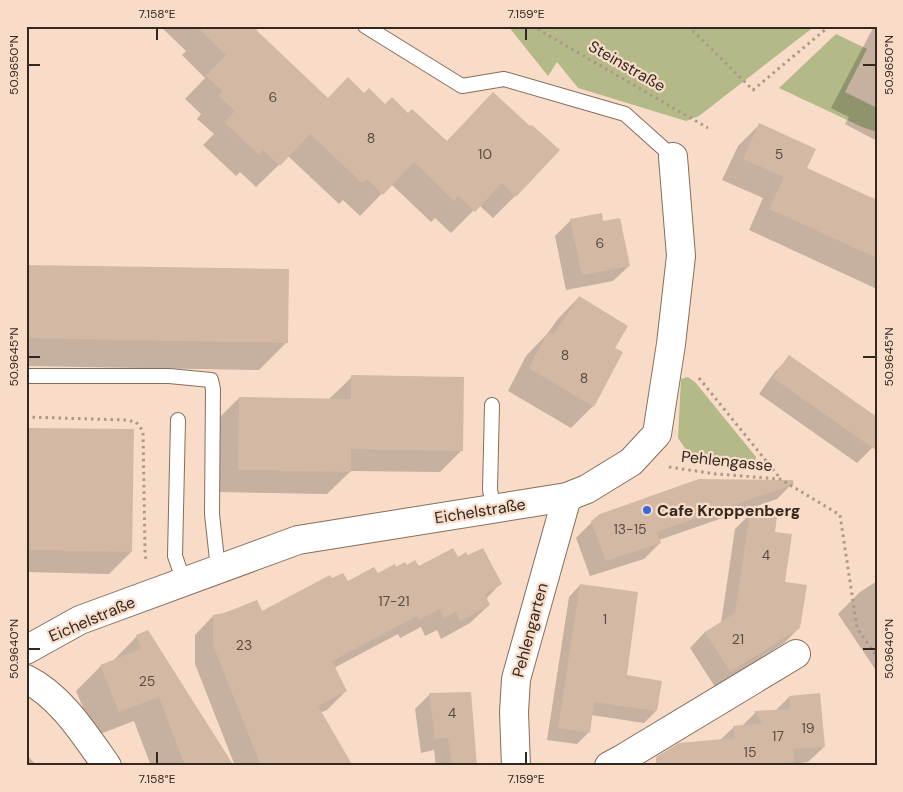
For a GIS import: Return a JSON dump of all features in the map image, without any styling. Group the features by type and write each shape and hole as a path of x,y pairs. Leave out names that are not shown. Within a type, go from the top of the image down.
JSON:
{"street":[{"name":"Eichelstraße","path":"26,650 80,620 298,540 567,497 587,489 631,462 658,434 671,344 682,256 673,157"},
{"name":"Pehlengarten","path":"516,766 514,712 516,679 567,497"},
{"path":"609,766 796,654"},
{"path":"26,679 34,683 64,709 107,766"}],"lane":[{"path":"364,26 462,86 504,79 625,114 673,157"},
{"path":"26,376 168,376 211,380 213,389 212,514 218,569"},
{"path":"492,405 490,490 494,509"},
{"path":"178,420 175,556 184,582"}],"path":[{"name":"Steinstraße","path":"532,26 708,128"},
{"path":"688,26 753,90 826,30"},
{"path":"671,344 780,478"},
{"path":"26,417 136,422 143,431 144,551"},
{"name":"Pehlengasse","path":"631,462 716,474 780,478 840,515 857,628 877,657"}],"green space":[{"path":"508,26 815,26 699,116 686,121 578,88 557,62 548,76"},
{"path":"836,34 867,49 845,92 877,108 877,132 862,127 779,88"},
{"path":"688,377 695,382 756,457 754,466 693,460 678,438 681,379"}],"building":[{"path":"196,26 252,26 328,98 348,77 364,93 369,88 385,104 392,97 408,113 412,109 447,141 493,92 560,150 516,197 502,183 475,212 458,196 454,201 414,162 383,195 367,179 362,183 310,134 280,166 263,150 259,155 224,122 235,111 218,95 223,91 206,76 226,55"},
{"path":"759,123 816,149 807,168 877,200 877,258 769,209 784,177 743,159"},
{"path":"602,213 603,221 620,218 630,266 582,275 570,219"},
{"path":"26,265 289,269 288,343 26,338"},
{"path":"579,296 628,326 615,348 623,352 594,407 529,368 548,332 554,334"},
{"path":"789,355 877,417 877,451 773,378"},
{"path":"351,375 464,377 463,451 351,449 351,472 238,470 239,397 351,399"},
{"path":"26,428 134,429 132,552 26,550"},
{"path":"699,479 793,480 794,484 657,532 661,543 606,561 591,521 600,514"},
{"path":"750,512 777,517 775,532 792,534 785,582 807,585 800,628 730,672 705,632 735,613"},
{"path":"453,548 458,557 466,552 468,555 483,548 502,584 485,594 490,605 460,621 456,612 444,618 440,609 419,620 417,616 332,661 347,691 318,706 353,766 261,766 213,645 213,615 224,613 257,600 262,611 330,575 332,578 343,573 348,581 374,567 378,573 395,564 396,567 405,562 407,565 415,560 419,566"},
{"path":"580,584 638,592 627,675 662,681 657,711 594,702 590,733 558,728"},
{"path":"148,630 234,766 185,766 159,697 119,712 100,665 141,649 136,635"},
{"path":"471,692 477,766 452,766 448,737 435,739 429,693"},
{"path":"820,693 825,747 794,749 794,762 753,766 656,766 656,757 679,743 735,738 733,726 762,723 754,711 790,709 789,696"}],"place":[{"name":"Cafe Kroppenberg","path":"647,510"}]}
